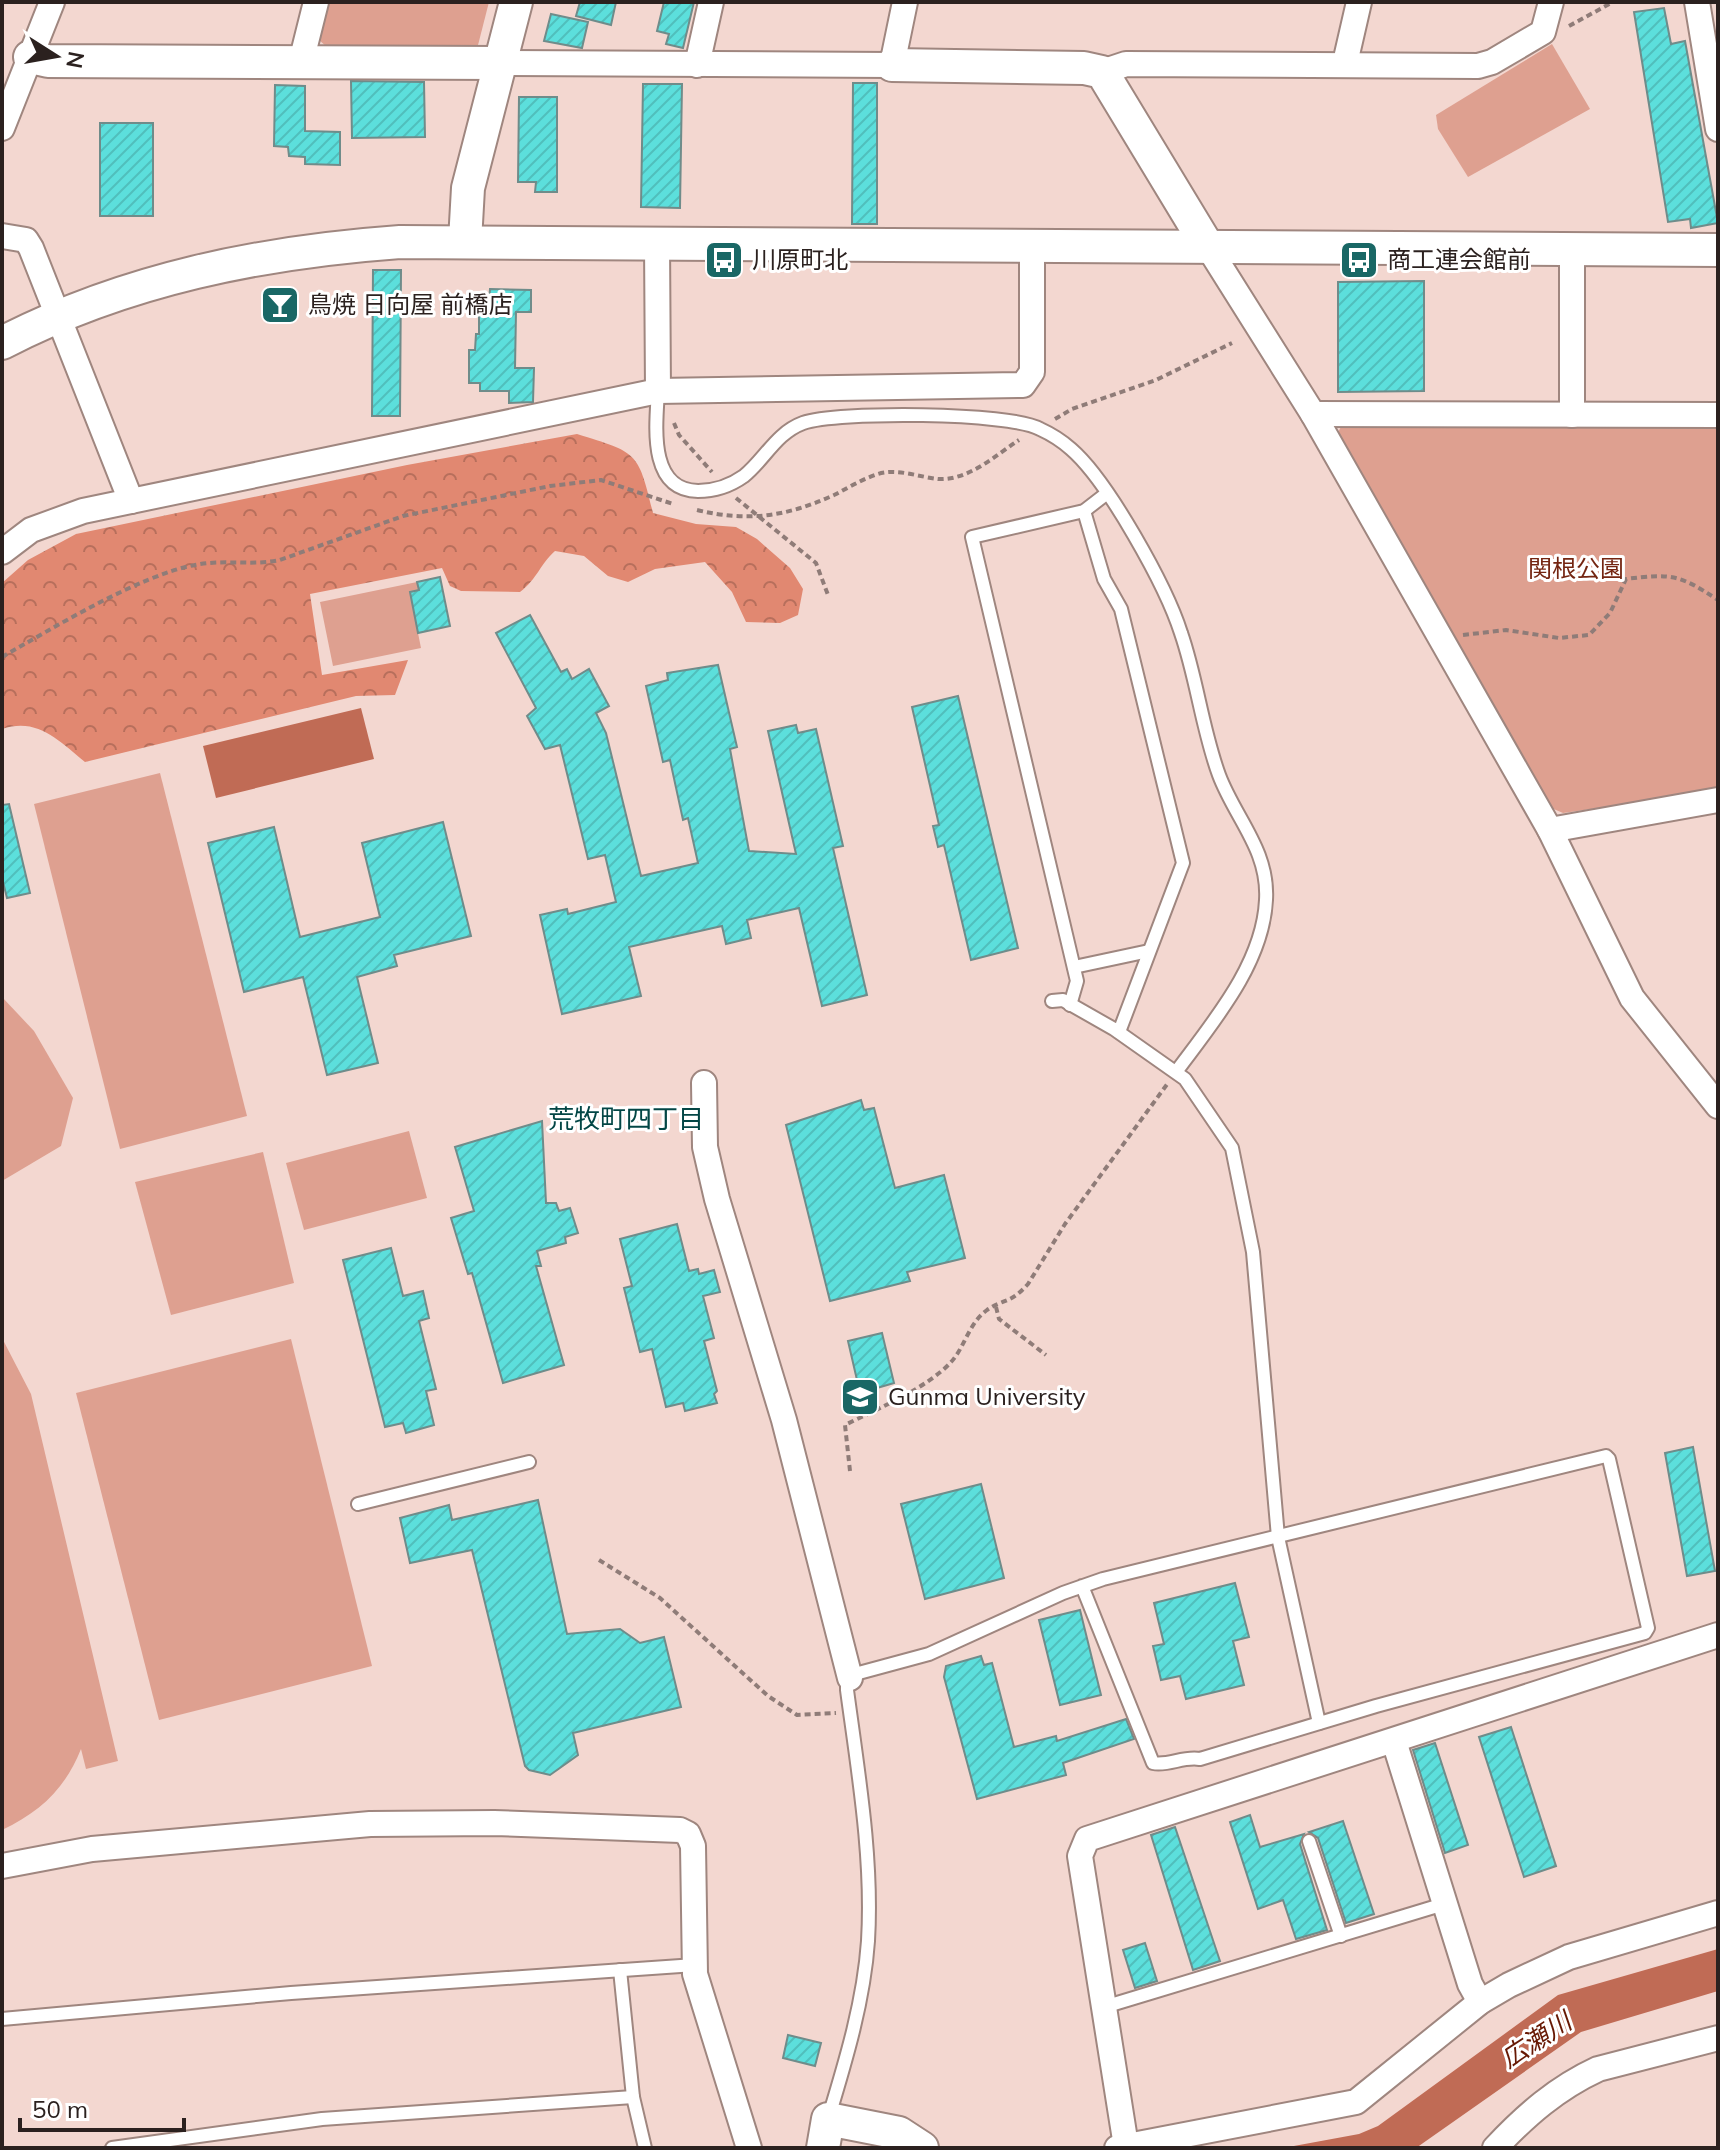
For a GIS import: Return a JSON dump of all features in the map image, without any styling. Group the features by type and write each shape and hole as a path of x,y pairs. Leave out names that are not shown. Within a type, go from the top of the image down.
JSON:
{"street":[{"path":"2,128 52,2"},
{"path":"301,62 316,2"},
{"path":"465,241 468,188 516,2"},
{"path":"697,65 711,2"},
{"path":"892,65 905,2"},
{"path":"1345,63 1359,2"},
{"path":"30,57 48,61 892,65 1084,68 1102,72 1126,64 1478,66 1543,32 1551,2"},
{"path":"1705,18 1718,129"},
{"path":"1102,72 1313,414 1550,830 1632,998 1718,1106"},
{"path":"2,236 26,240 131,501"},
{"path":"2,343 57,317 130,290 244,260 353,245 465,241 1718,250"},
{"path":"657,242 658,397"},
{"path":"2,552 31,530 58,519 131,501 658,397 1023,385 1032,372 1032,244"},
{"path":"1572,249 1572,415"},
{"path":"1313,414 1718,415"},
{"path":"1550,830 1718,800"},
{"path":"704,1083 705,1147 714,1186 784,1420 850,1678"},
{"path":"1717,1641 1087,1839 1080,1856 1104,2007 1121,2147 1356,2102 1480,2002 1569,1957 1718,1913"},
{"path":"1394,1741 1470,1984 1480,2002"},
{"path":"2,1866 92,1849 370,1824 494,1823 680,1830 688,1834 693,1846 698,1985 749,2148"},
{"path":"1495,2148 1548,2098 1582,2076 1598,2069 1718,2038"},
{"path":"826,2134 899,2133 922,2148"}],"lane":[{"path":"658,397 656,436 661,464 667,478 677,487 691,491 711,491 743,476 786,432 812,420 987,416 1039,428 1071,448 1106,494 1145,556 1181,631 1217,770 1252,835 1265,875 1265,914 1252,957 1206,1031 1176,1072"},
{"path":"1070,1005 1077,981 972,537 1084,511 1106,494"},
{"path":"1084,511 1104,579 1121,609 1178,840 1181,871 1119,1032"},
{"path":"1074,967 1149,951"},
{"path":"1052,1001 1063,1000 1119,1032 1176,1072 1209,1110 1232,1148 1253,1252 1278,1537 1319,1723"},
{"path":"826,2134 858,2002 868,1941 861,1788 850,1711 850,1678 929,1654 1082,1586 1606,1456 1648,1628 1645,1633 1200,1759 1153,1763 1082,1586"},
{"path":"358,1504 529,1462"},
{"path":"1309,1841 1341,1936"},
{"path":"1104,2007 1444,1904"},
{"path":"2,2019 695,1965"},
{"path":"620,1970 633,2097 645,2148"},
{"path":"112,2148 322,2119 633,2097"}],"path":[{"path":"1543,32 1553,35 1613,2"},
{"path":"692,508 737,519 756,517 805,506 879,473 898,472 941,479 959,477 1072,409 1127,392 1232,343"},
{"path":"658,397 679,435 716,477"},
{"path":"2,657 65,621 163,575 195,565 261,564 280,560 403,516 550,486 601,480 678,505"},
{"path":"732,495 816,563 828,595"},
{"path":"1441,638 1506,630 1559,638 1589,635 1610,613 1626,579 1656,575 1685,578 1718,600"},
{"path":"850,1471 845,1425 929,1380 952,1361 971,1329 987,1310 1013,1300 1028,1284 1065,1224 1176,1072"},
{"path":"996,1307 999,1319 1046,1355"},
{"path":"599,1560 660,1598 768,1696 797,1715 816,1717 850,1711"}],"green space":[{"path":"327,2 489,2 477,49 328,48 318,39"},
{"path":"1552,44 1590,109 1468,177 1438,129 1436,115"},
{"name":"関根公園","path":"1343,423 1718,423 1718,791 1563,813 1549,807 1336,436"},
{"path":"577,434 624,451 632,457 643,477 653,513 696,524 736,527 757,539 790,568 803,589 798,615 780,623 746,622 732,592 705,562 655,569 628,582 608,576 584,556 555,551 520,592 461,591 450,586 442,568 310,594 322,675 408,660 395,695 356,696 85,762 57,739 37,729 15,726 2,729 2,583 28,560 76,534 407,465"},
{"path":"417,582 419,590 410,593 421,648 333,666 320,602"},
{"path":"160,773 247,1116 120,1149 34,804"},
{"path":"2,997 34,1031 73,1098 61,1146 2,1181"},
{"path":"409,1131 427,1198 304,1230 286,1163"},
{"path":"263,1152 294,1283 171,1315 135,1182"},
{"path":"2,1338 31,1394 118,1761 86,1769 81,1749 67,1776 50,1798 2,1830"},
{"path":"291,1339 372,1666 159,1720 76,1393"}],"water":[{"path":"361,708 374,759 216,798 203,746"},
{"name":"広瀬川","path":"1718,1949 1718,1991 1581,2032 1416,2148 1283,2148 1359,2134 1378,2126 1558,1995"}],"building":[{"path":"580,2 616,2 611,25 576,16"},
{"path":"664,2 694,2 683,48 666,44 669,34 657,31"},
{"path":"1664,8 1671,44 1685,41 1718,223 1691,228 1690,219 1668,222 1634,12"},
{"path":"551,14 588,22 582,48 544,41"},
{"path":"351,81 424,82 425,137 352,138"},
{"path":"853,83 877,83 877,224 852,224"},
{"path":"643,84 682,84 680,208 641,207"},
{"path":"275,85 305,86 305,131 340,132 340,165 305,164 305,157 289,156 288,147 274,146"},
{"path":"519,97 557,97 557,192 535,192 536,182 518,182"},
{"path":"100,123 153,123 153,216 100,216"},
{"path":"373,270 401,270 400,416 372,416"},
{"path":"1424,281 1424,391 1338,392 1338,282"},
{"path":"490,289 531,290 531,312 516,312 515,368 534,368 533,402 509,403 509,391 480,391 480,383 469,383 469,350 475,350 476,334 479,334 479,302 489,302"},
{"path":"440,577 450,626 418,633 410,592 419,590 417,582"},
{"path":"530,615 561,672 567,669 572,679 589,669 609,706 596,713 606,733 641,876 698,863 688,818 683,820 670,760 663,762 646,686 668,680 667,673 718,665 737,747 730,749 749,851 796,854 768,731 796,725 798,733 816,729 843,846 833,848 867,995 822,1006 799,908 747,920 751,938 726,944 722,926 629,947 641,996 562,1014 540,915 567,909 568,914 616,902 605,855 588,859 560,745 545,749 527,716 536,708 496,633"},
{"path":"958,696 1018,948 971,960 944,845 938,847 933,826 939,825 912,707"},
{"path":"9,804 30,893 7,898 2,878 2,805"},
{"path":"443,822 471,936 394,955 397,966 357,977 378,1063 327,1075 303,977 244,992 208,843 274,827 300,937 380,917 362,843"},
{"path":"861,1100 864,1110 874,1108 895,1188 944,1175 965,1258 907,1272 910,1281 830,1301 786,1125"},
{"path":"542,1121 546,1203 556,1203 559,1211 570,1208 578,1233 565,1237 566,1243 537,1251 541,1266 536,1266 564,1365 503,1383 472,1273 468,1274 451,1218 474,1211 455,1147"},
{"path":"677,1224 689,1271 698,1269 699,1274 714,1270 720,1292 703,1296 714,1338 704,1341 717,1391 714,1394 717,1403 685,1411 683,1403 666,1407 652,1349 640,1352 624,1288 632,1286 620,1239"},
{"path":"391,1248 403,1296 423,1291 429,1318 419,1321 436,1389 426,1391 434,1425 406,1433 403,1423 385,1427 343,1260"},
{"path":"882,1333 894,1383 860,1393 848,1341"},
{"path":"1693,1447 1715,1571 1687,1576 1665,1453"},
{"path":"981,1484 1004,1578 925,1599 901,1504"},
{"path":"538,1500 567,1634 620,1629 640,1643 664,1637 681,1707 573,1733 578,1755 550,1775 529,1770 525,1766 472,1550 410,1563 400,1518 449,1505 452,1520"},
{"path":"1235,1583 1249,1637 1233,1641 1244,1685 1186,1699 1180,1676 1161,1680 1153,1646 1164,1644 1154,1603"},
{"path":"1080,1610 1101,1695 1060,1705 1039,1620"},
{"path":"981,1656 984,1665 992,1663 1014,1747 1056,1736 1057,1741 1126,1719 1134,1739 1063,1763 1066,1775 977,1799 944,1677 946,1666"},
{"path":"1511,1727 1556,1866 1524,1877 1479,1737"},
{"path":"1435,1743 1468,1845 1445,1853 1413,1750"},
{"path":"1250,1815 1260,1847 1304,1834 1300,1844 1327,1930 1296,1939 1283,1900 1258,1909 1230,1822"},
{"path":"1343,1821 1374,1914 1346,1923 1318,1838 1309,1832"},
{"path":"1175,1827 1220,1961 1193,1970 1151,1835"},
{"path":"1145,1943 1157,1981 1135,1988 1123,1950"},
{"path":"788,2035 821,2043 815,2066 783,2058"}],"place":[{"name":"川原町北","path":"724,260"},
{"name":"商工連会館前","path":"1359,260"},
{"name":"鳥焼 日向屋 前橋店","path":"280,305"},
{"name":"Gunma University","path":"860,1397"}],"district":[{"name":"荒牧町四丁目","path":"626,1119"}]}
